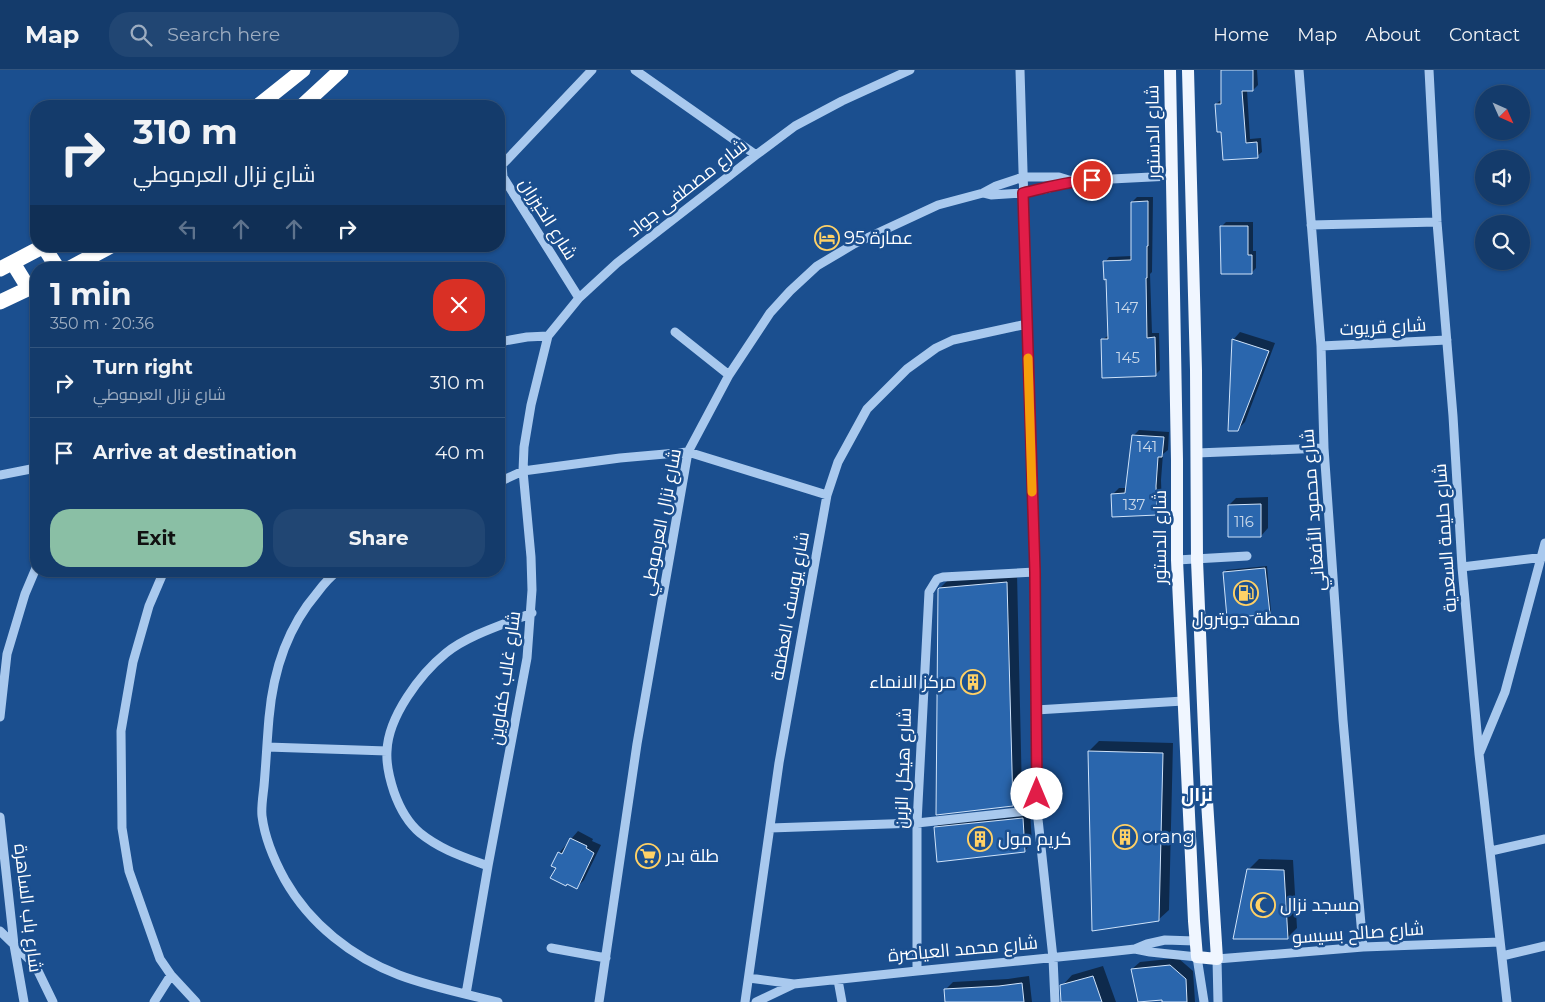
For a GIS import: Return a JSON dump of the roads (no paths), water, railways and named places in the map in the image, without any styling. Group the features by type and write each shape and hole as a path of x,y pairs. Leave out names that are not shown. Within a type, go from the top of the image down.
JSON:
{"highway":[{"path":"266,100 303,70"},
{"path":"308,100 341,70"},
{"path":"30,285 7,266 33,252"},
{"path":"81,262 100,252"},
{"path":"0,302 30,288"}],"main road":[{"name":"شارع الدستور","path":"1170,70 1178,460 1177,560 1197,957"},
{"name":"شارع الدستور","path":"1188,70 1197,560 1207,791 1218,959"},
{"name":"شارع محمد العياصرة","path":"1195,941 1216,943"},
{"name":"شارع محمد العياصرة","path":"1197,957 1218,959"}],"street":[{"name":"شارع الخيزران","path":"505,162 592,70"},
{"path":"635,70 649,74 756,154"},
{"name":"شارع مصطفى جواد","path":"548,336 579,298 617,263 756,154 795,126 842,101 910,70"},
{"path":"1020,70 1035,572 1037,810 1053,958 1055,1002"},
{"name":"شارع محمود الأفغاني","path":"1299,70 1321,346 1324,448 1344,729 1363,947"},
{"name":"شارع حليمة السعدية","path":"1429,70 1437,222 1462,567 1479,754 1507,1002"},
{"name":"شارع نزال العرموطي","path":"983,193 990,195 1023,193 1050,188 1072,181 1171,176"},
{"name":"شارع نزال العرموطي","path":"599,1002 637,744 688,452 729,375 770,313 790,291 817,266 854,244 938,205 983,193 996,186 1023,177 1059,177 1072,181"},
{"name":"شارع الخيزران","path":"505,180 579,298"},
{"path":"1311,225 1437,222"},
{"name":"شارع يوسف العظمة","path":"745,1002 779,763 827,495 838,462 867,408 907,369 936,348 953,340 1027,324"},
{"path":"675,332 729,375"},
{"path":"505,341 548,336"},
{"name":"شارع غالب كفاوين","path":"466,994 488,866 526,668 532,613 531,558 523,471 524,447 548,336"},
{"name":"شارع قريوت","path":"1321,346 1447,340"},
{"path":"1196,453 1324,448"},
{"path":"505,479 523,471 620,458 688,452 827,495"},
{"path":"0,475 30,469"},
{"path":"1479,754 1505,692 1543,558 1545,543"},
{"path":"1177,560 1247,556"},
{"path":"1462,567 1543,558"},
{"name":"شارع هيكل الزبن","path":"916,970 917,823 929,592 937,579 943,577 1035,572"},
{"path":"0,717 7,654 24,594 32,577"},
{"path":"161,577 149,606 133,662 121,731 122,828 129,871 160,959 171,975 196,1002"},
{"path":"330,577 304,608 289,633 275,674 262,815 271,853 286,880 312,917 340,942 372,963 400,976 498,1002"},
{"path":"488,866 440,847 419,832 407,819 399,808 390,780 387,751 391,732 404,699 438,659 473,637 532,613"},
{"path":"1036,710 1183,701"},
{"path":"267,747 387,751"},
{"path":"770,828 917,823 1037,810"},
{"name":"شارع باب الساهرة","path":"0,817 14,945 24,1002"},
{"path":"1491,851 1545,839"},
{"path":"0,932 31,961 53,1002"},
{"name":"شارع محمد العياصرة","path":"749,978 794,984 1135,949 1165,940 1195,941"},
{"name":"شارع صالح بسيسو","path":"1218,959 1363,947 1500,942"},
{"path":"1502,956 1545,946"},
{"path":"551,948 606,958"},
{"name":"شارع محمد العياصرة","path":"1135,949 1197,957"},
{"name":"شارع الدستور","path":"1197,957 1204,1002"},
{"name":"شارع الدستور","path":"1218,959 1218,1002"},
{"path":"154,1002 171,975"},
{"path":"838,980 842,1002"},
{"name":"شارع محمد العياصرة","path":"756,1002 794,984"}],"place":[{"name":"عمارة 95","path":"827,238"},
{"name":"محطة جوبترول","path":"1246,593"},
{"name":"مركز الانماء","path":"973,682"},
{"name":"orang","path":"1125,837"},
{"name":"كريم مول","path":"980,839"},
{"name":"طلة بدر","path":"648,856"},
{"name":"مسجد نزال","path":"1263,905"}],"district":[{"name":"نزال","path":"1197,794"}]}
